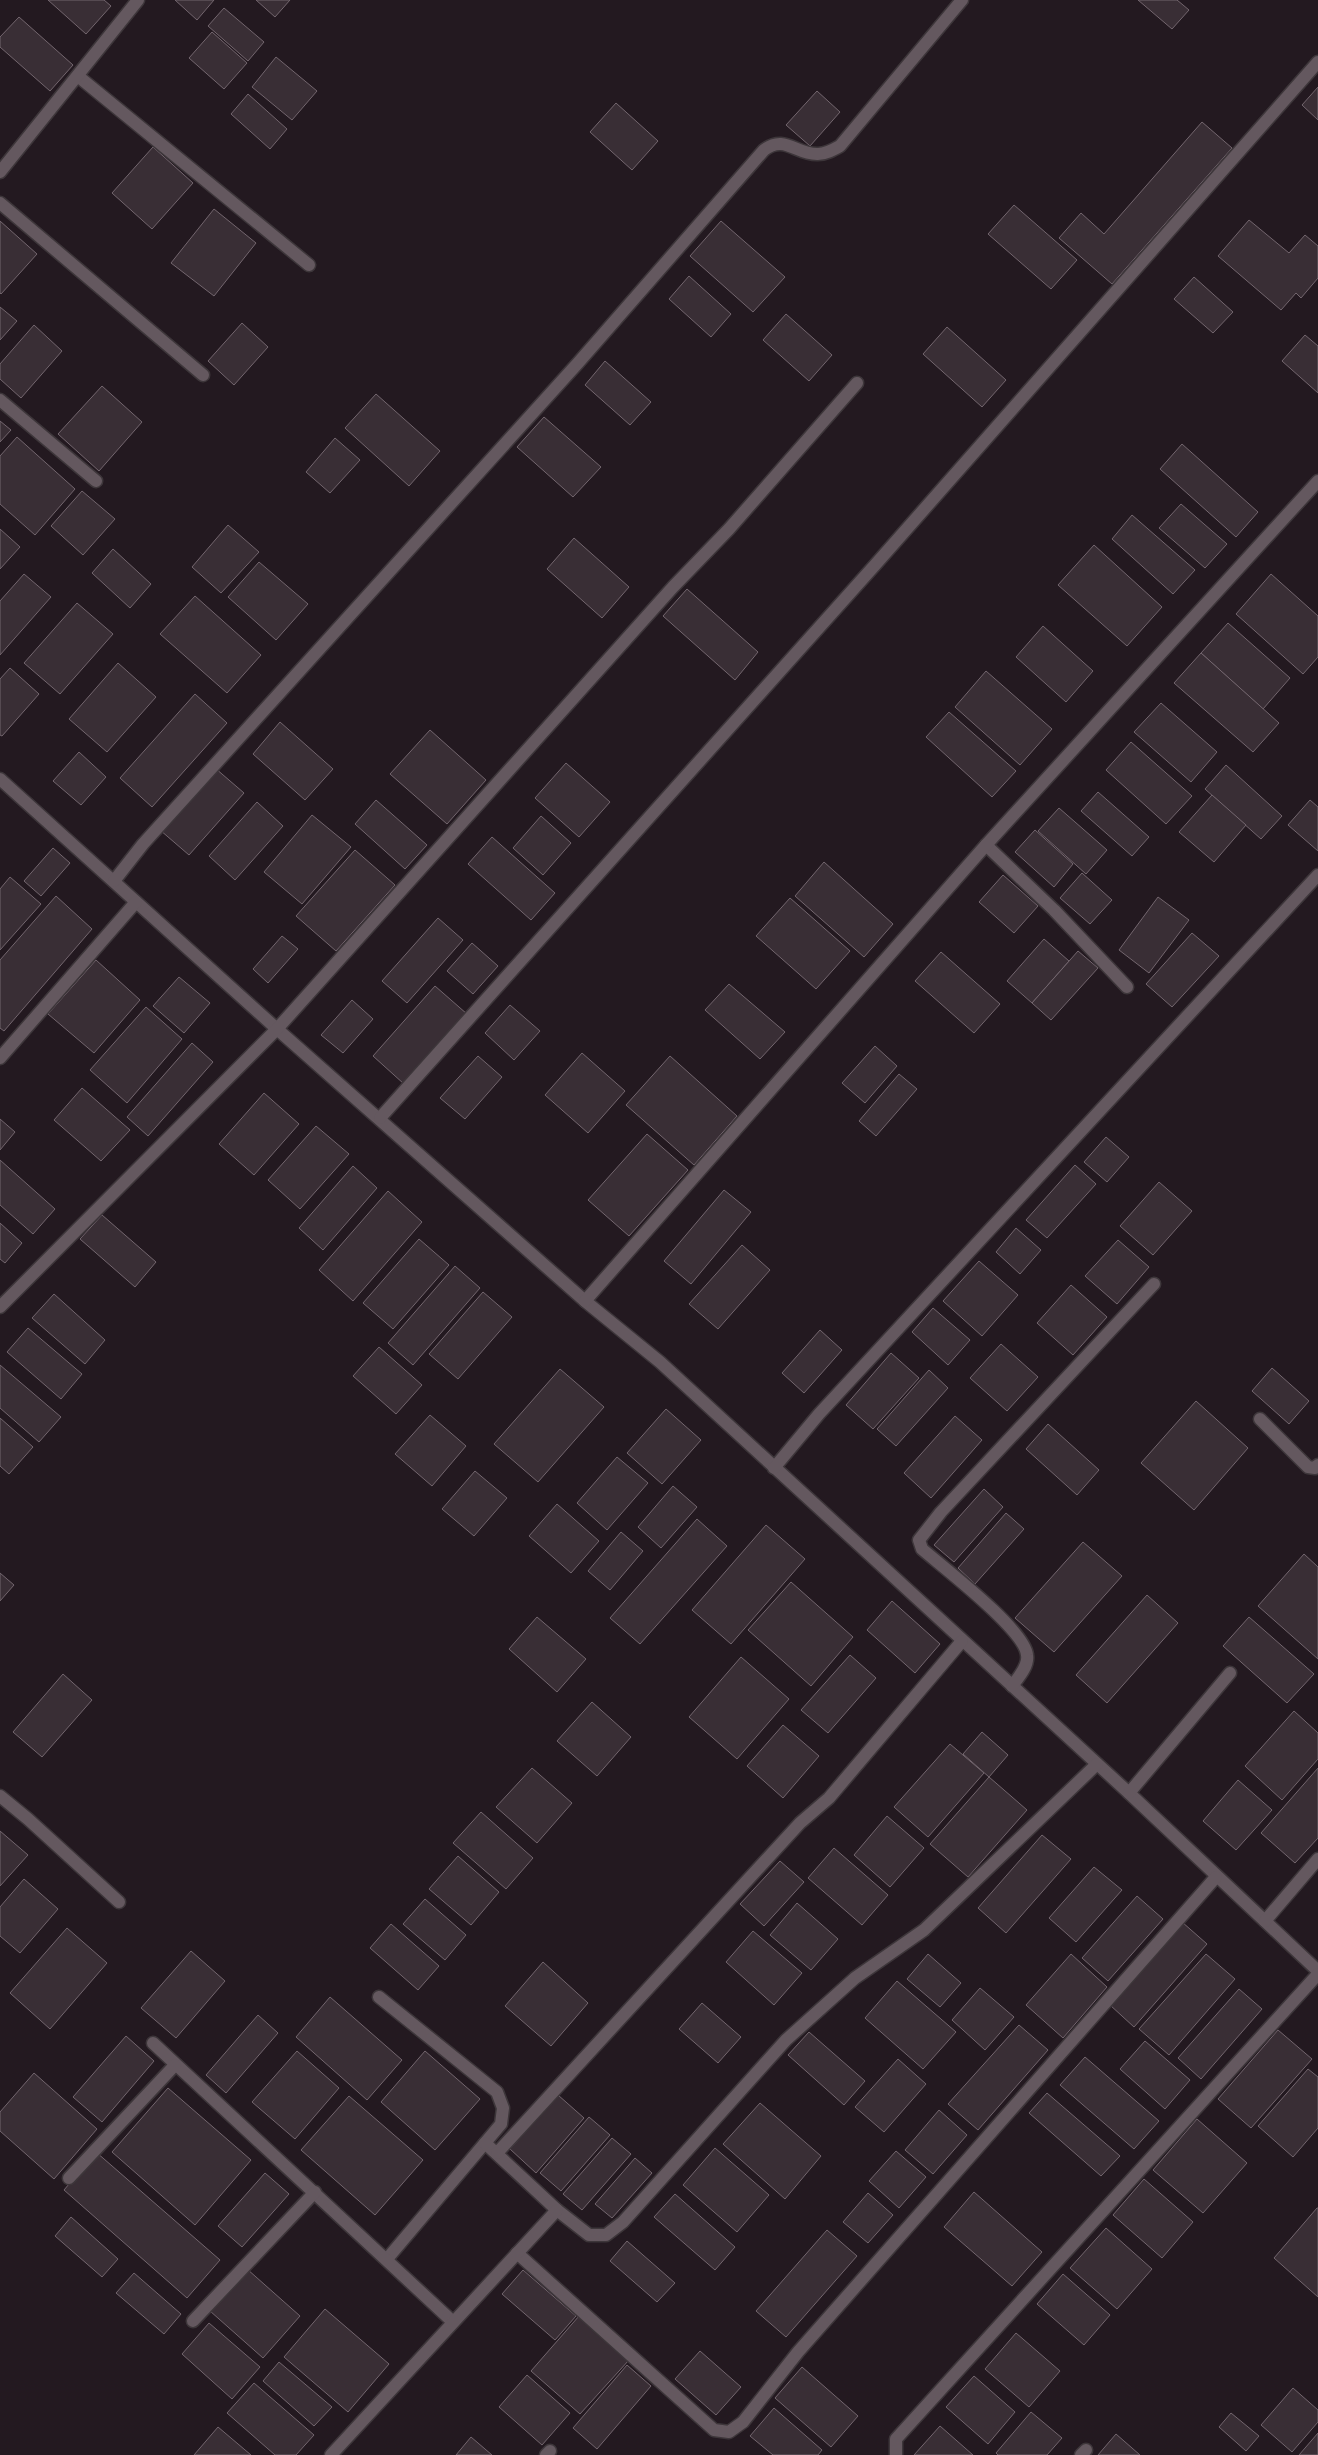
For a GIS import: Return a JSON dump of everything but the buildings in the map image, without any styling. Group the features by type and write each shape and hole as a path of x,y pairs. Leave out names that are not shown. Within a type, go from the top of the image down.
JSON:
{"street":[{"path":"0,172 79,77 138,0"},
{"path":"114,881 144,844 571,370 764,150 773,144 781,144 816,154 828,153 840,146 962,0"},
{"path":"380,1118 875,565 1318,62"},
{"path":"79,77 309,265"},
{"path":"0,203 203,375"},
{"path":"0,1307 276,1029 673,587 729,529 856,383"},
{"path":"0,400 96,481"},
{"path":"585,1300 986,845 1318,481"},
{"path":"0,779 276,1029 380,1118 585,1300 660,1362 1129,1794 1318,1972 896,2439 894,2446 896,2455"},
{"path":"986,845 1054,910 1127,987"},
{"path":"774,1468 826,1407 1318,876"},
{"path":"0,1058 136,902"},
{"path":"1012,1686 1023,1671 1028,1656 1022,1641 1007,1622 922,1549 919,1540 941,1512 1154,1284"},
{"path":"1260,1419 1308,1466 1315,1468 1318,1466"},
{"path":"497,2153 800,1823 829,1798 962,1641"},
{"path":"1129,1794 1230,1673"},
{"path":"485,2143 557,2210 589,2235 606,2235 623,2222 786,2040 854,1978 924,1930 1096,1764"},
{"path":"0,1796 119,1902"},
{"path":"1265,1921 1318,1858"},
{"path":"517,2253 714,2430 730,2432 743,2422 798,2352 1216,1877"},
{"path":"379,1997 497,2092 503,2108 501,2124 387,2259"},
{"path":"153,2043 453,2322"},
{"path":"69,2178 176,2065"},
{"path":"193,2321 315,2192"},
{"path":"331,2455 557,2210"}]}
